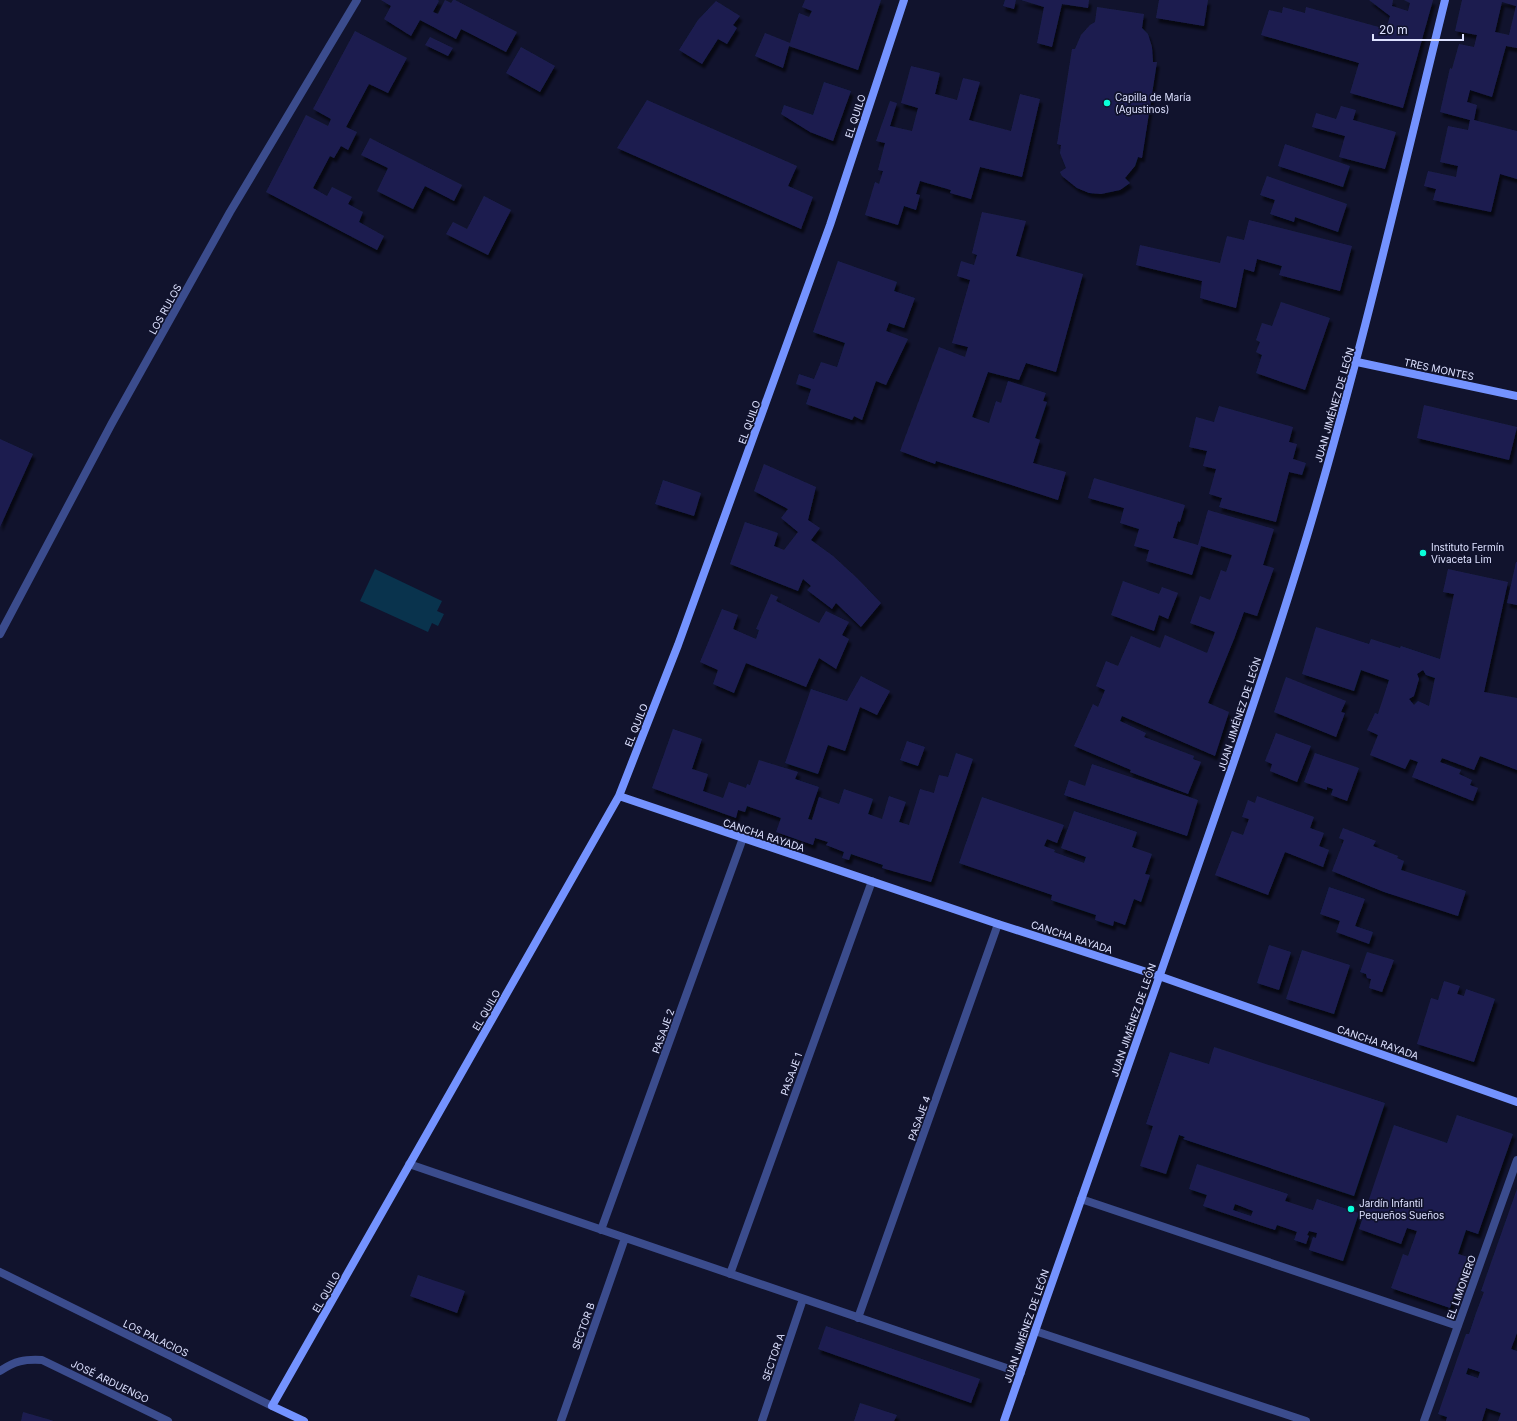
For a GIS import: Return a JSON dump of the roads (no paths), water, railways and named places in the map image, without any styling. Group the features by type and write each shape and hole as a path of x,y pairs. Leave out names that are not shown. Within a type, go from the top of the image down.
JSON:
{"street":[{"name":"LOS RULOS","path":"0,634 112,423 230,212 357,0"},
{"name":"EL QUILO","path":"272,1406 619,796 678,645 830,225 904,0"},
{"name":"JUAN JIMÉNEZ DE LEÓN","path":"1004,1421 1222,798 1307,536 1357,362 1445,0"},
{"name":"TRES MONTES","path":"1357,362 1517,396"},
{"name":"CANCHA RAYADA","path":"619,796 998,924 1159,976 1517,1102"},
{"name":"PASAJE 2","path":"601,1230 743,838"},
{"name":"PASAJE 1","path":"730,1274 872,881"},
{"name":"PASAJE 4","path":"858,1318 998,924"},
{"name":"EL LIMONERO","path":"1424,1421 1517,1160"},
{"path":"409,1164 1021,1373"},
{"path":"1081,1199 1458,1326"},
{"name":"SECTOR B","path":"561,1421 625,1238"},
{"name":"LOS PALACIOS","path":"0,1272 304,1421"},
{"name":"SECTOR A","path":"762,1421 803,1299"},
{"path":"1035,1331 1306,1421"},
{"name":"JOSÉ ARDUENGO","path":"0,1371 11,1364 26,1359 42,1360 166,1421"}],"water":[{"path":"375,569 442,601 437,611 444,614 438,626 432,623 428,632 360,601"}],"place":[{"name":"Capilla de María (Agustinos)","path":"1107,103"},
{"name":"Instituto Fermín Vivaceta Lim","path":"1423,553"},
{"name":"Jardín Infantil Pequeños Sueños","path":"1351,1209"}]}
